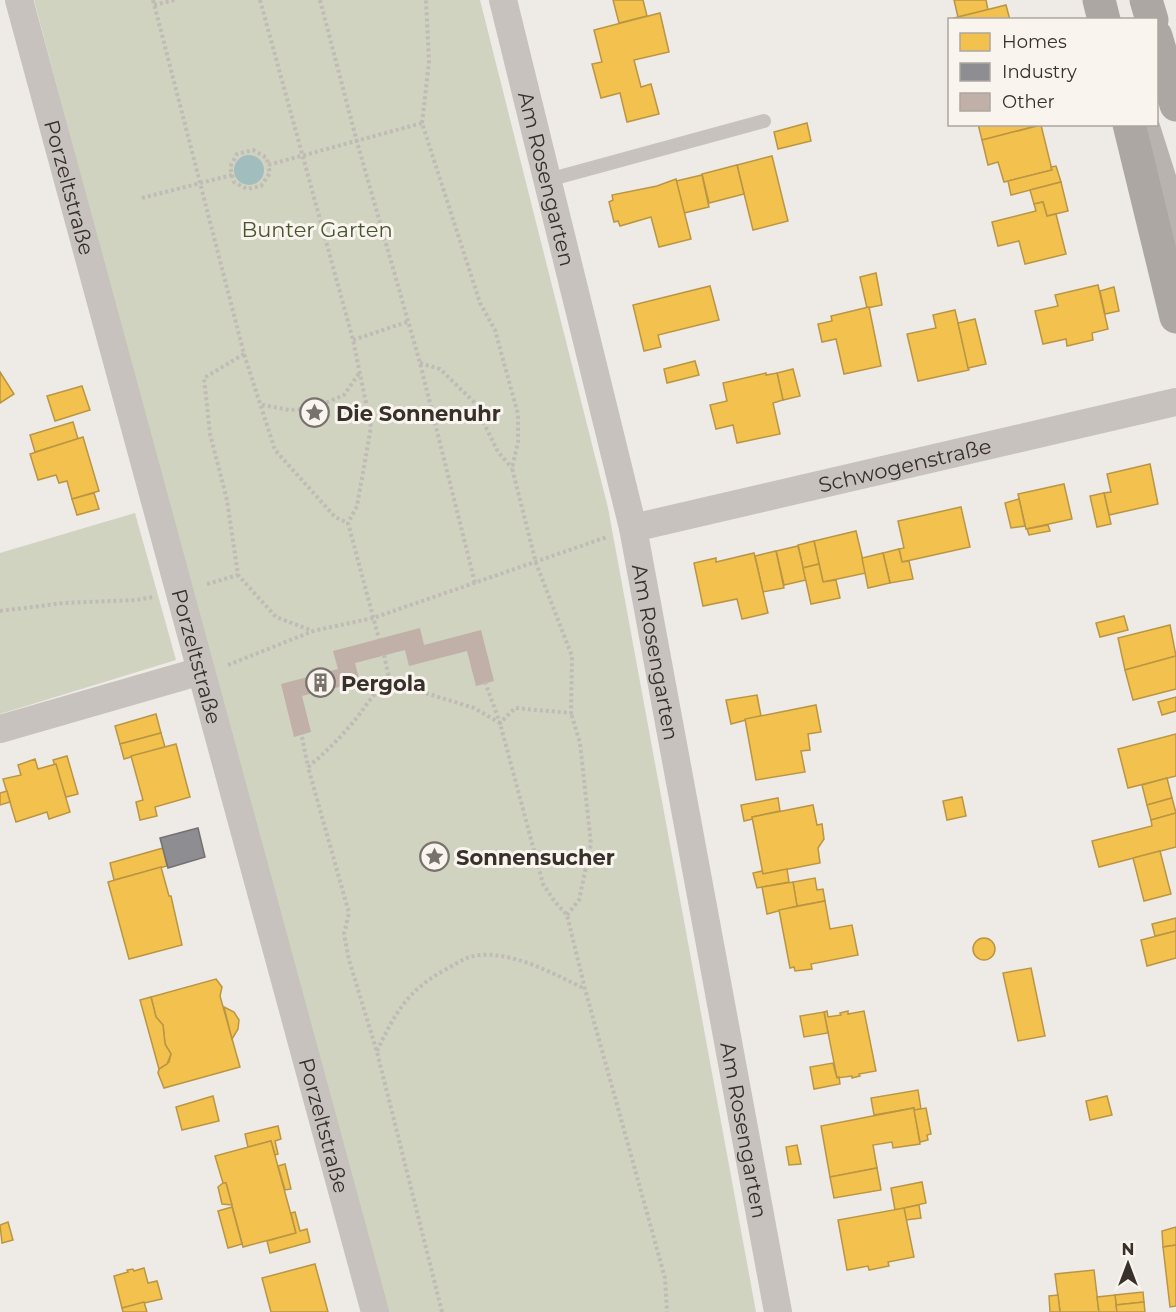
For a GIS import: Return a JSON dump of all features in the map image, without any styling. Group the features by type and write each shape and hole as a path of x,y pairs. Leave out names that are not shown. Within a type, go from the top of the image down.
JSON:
{"main road":[{"path":"1099,0 1104,18"},
{"path":"1146,0 1151,18"},
{"path":"1158,43 1176,105"},
{"path":"1130,126 1176,317"},
{"path":"1144,126 1176,230"}],"street":[{"name":"Porzeltstraße","path":"19,0 375,1312"},
{"name":"Am Rosengarten","path":"503,0 633,528 778,1312"},
{"name":"Schwogenstraße","path":"633,528 1176,402"},
{"path":"0,729 201,671"}],"lane":[{"path":"548,180 764,121"}],"path":[{"path":"175,0 154,3 244,354 275,450 335,517 348,523"},
{"path":"260,0 353,340 371,427 357,506 348,523 379,639"},
{"path":"320,0 357,142 420,363 475,583"},
{"path":"426,0 429,62 422,123 480,303 495,330 518,414 518,442 512,468"},
{"path":"268,165 422,123"},
{"path":"254,150 267,158 268,165 270,173 261,186 247,189 234,182 230,167 237,154 254,150"},
{"path":"142,198 232,176"},
{"path":"353,340 407,322"},
{"path":"244,354 204,378 210,434 228,500 238,575 276,618 313,631"},
{"path":"420,363 440,369 473,401 498,452 512,468 536,563 572,656 571,713 580,743 591,844 579,900 567,915"},
{"path":"262,405 290,410 314,408 344,395 360,372"},
{"path":"201,671 231,664 313,631 373,618 633,528"},
{"path":"0,611 64,603 137,600 180,592"},
{"path":"384,655 390,682"},
{"path":"308,767 324,755 355,721 378,689 390,682 474,708 500,723"},
{"path":"485,682 500,723 543,884 567,915 585,989 666,1278 667,1312"},
{"path":"500,723 515,708 571,713"},
{"path":"302,737 308,767 349,913 344,934 348,951 442,1312"},
{"path":"376,1052 407,998 429,979 467,958 502,956 537,966 585,989"}],"green space":[{"name":"Bunter Garten","path":"34,0 480,0 608,508 756,1312 383,1312"},
{"path":"135,513 176,660 0,714 0,553"}],"water":[{"path":"249,155 259,160 264,170 259,180 249,185 239,180 234,170 239,160"}],"building: Homes":[{"path":"613,0 643,0 647,16 619,23"},
{"path":"954,0 986,0 988,10 958,17"},
{"path":"1006,5 1009,18 954,18"},
{"path":"660,13 669,52 634,60 641,87 651,84 659,114 627,122 620,93 601,98 592,64 602,62 594,30"},
{"path":"807,123 811,141 778,149 774,132"},
{"path":"978,126 1037,126 982,140"},
{"path":"1041,126 1052,170 1004,182 998,162 988,165 982,140"},
{"path":"772,156 788,221 753,230 737,165"},
{"path":"737,165 744,194 709,203 702,174"},
{"path":"1056,166 1061,182 1011,195 1008,181 1052,170 1051,167"},
{"path":"702,175 709,207 684,213 676,181"},
{"path":"676,179 691,239 659,247 651,217 620,226 618,221 614,222 609,202 613,200 612,195 657,186"},
{"path":"1061,182 1068,211 1047,216 1043,202 1034,204 1030,190"},
{"path":"1043,202 1047,216 1056,214 1066,254 1025,264 1019,241 998,246 992,222 1036,211 1034,204"},
{"path":"876,273 882,305 867,308 860,277"},
{"path":"1098,285 1108,329 1092,333 1093,340 1067,346 1066,339 1043,344 1035,311 1058,306 1055,295"},
{"path":"710,286 719,320 658,335 661,347 644,351 633,305"},
{"path":"1114,287 1119,311 1105,314 1100,291"},
{"path":"869,307 881,366 844,374 836,339 822,342 818,324 832,321 831,316"},
{"path":"955,310 969,370 918,381 907,334 936,328 933,315"},
{"path":"975,319 986,364 968,368 958,323"},
{"path":"695,361 699,375 667,383 664,369"},
{"path":"793,369 800,396 783,400 777,373"},
{"path":"0,372 14,394 0,403"},
{"path":"766,373 766,375 777,373 783,400 773,403 780,434 737,443 733,425 716,429 710,405 727,401 723,383"},
{"path":"82,386 90,410 55,421 47,396"},
{"path":"73,422 78,439 35,452 30,435"},
{"path":"83,437 99,491 72,499 67,481 59,483 56,475 38,480 30,454"},
{"path":"1150,464 1158,504 1109,515 1104,493 1111,492 1107,474"},
{"path":"1064,484 1072,519 1026,529 1018,494"},
{"path":"94,493 99,509 77,515 72,499"},
{"path":"1104,493 1111,524 1097,527 1090,496"},
{"path":"1019,499 1025,526 1011,528 1005,503"},
{"path":"961,507 970,547 902,562 899,549 904,548 898,521"},
{"path":"1048,525 1050,531 1029,535 1027,529"},
{"path":"856,531 866,573 823,582 814,541"},
{"path":"814,541 819,564 803,568 798,545"},
{"path":"798,546 806,580 784,585 776,551"},
{"path":"899,549 902,562 909,561 913,579 890,583 883,553"},
{"path":"776,551 784,588 763,592 755,556"},
{"path":"754,553 768,613 742,619 737,599 703,606 694,563 716,558 716,562"},
{"path":"883,553 890,583 868,588 862,558"},
{"path":"819,564 823,582 836,580 840,598 811,604 803,568"},
{"path":"1124,616 1128,630 1100,637 1096,623"},
{"path":"1170,625 1176,656 1125,670 1118,638"},
{"path":"1176,656 1176,689 1133,700 1125,670"},
{"path":"757,695 761,716 731,724 726,700"},
{"path":"1176,697 1176,711 1162,715 1158,702"},
{"path":"816,705 821,732 808,734 810,750 801,751 805,772 756,780 745,719"},
{"path":"156,714 161,733 120,744 115,726"},
{"path":"161,733 165,747 124,759 120,744"},
{"path":"1176,734 1176,776 1128,788 1118,749"},
{"path":"176,744 190,797 155,807 157,816 140,820 136,802 143,800 131,756"},
{"path":"67,756 78,794 66,797 53,760"},
{"path":"35,759 38,769 56,764 70,812 49,819 47,812 16,822 3,779 21,775 18,765"},
{"path":"1167,778 1172,798 1147,805 1142,785"},
{"path":"7,791 10,802 0,805 0,793"},
{"path":"962,797 966,816 947,820 943,801"},
{"path":"778,798 780,811 744,821 741,805"},
{"path":"1172,798 1176,813 1151,820 1147,805"},
{"path":"813,805 817,825 822,824 824,839 818,848 820,863 763,874 752,817"},
{"path":"1176,813 1176,847 1099,867 1092,841 1152,826 1151,820"},
{"path":"163,848 167,866 114,880 110,863"},
{"path":"1160,851 1171,894 1144,901 1133,858"},
{"path":"161,867 169,896 171,896 182,945 129,959 108,882"},
{"path":"787,869 789,882 757,888 753,873 762,871 763,874"},
{"path":"815,878 817,890 823,889 825,901 797,906 793,882"},
{"path":"793,882 797,906 767,914 762,887"},
{"path":"825,901 830,929 852,925 858,955 811,964 812,969 795,971 794,967 790,968 779,910"},
{"path":"1176,918 1176,931 1155,936 1152,924"},
{"path":"1176,931 1176,958 1147,966 1141,940"},
{"path":"984,938 992,941 995,949 992,957 984,960 976,957 973,949 976,941"},
{"path":"1031,968 1045,1036 1018,1041 1003,973"},
{"path":"216,979 222,987 220,996 240,1067 164,1088 158,1073 159,1069 169,1062 171,1054 165,1044 163,1025 156,1017 151,997"},
{"path":"151,997 156,1017 163,1025 165,1044 171,1054 167,1064 159,1069 140,1000"},
{"path":"224,1007 234,1012 239,1020 238,1029 232,1039"},
{"path":"827,1011 828,1017 841,1015 840,1013 848,1011 848,1014 864,1011 876,1071 859,1074 860,1076 852,1078 852,1076 837,1078 824,1012"},
{"path":"824,1012 828,1033 804,1037 800,1016"},
{"path":"833,1063 840,1084 814,1089 810,1067"},
{"path":"918,1090 921,1109 914,1110 914,1108 874,1115 871,1098"},
{"path":"213,1096 219,1121 182,1130 176,1107"},
{"path":"1107,1096 1112,1115 1090,1120 1086,1101"},
{"path":"914,1108 920,1144 893,1148 892,1142 873,1145 877,1168 830,1177 821,1126"},
{"path":"926,1108 931,1134 927,1135 928,1140 920,1142 914,1110"},
{"path":"278,1126 281,1139 275,1141 278,1154 275,1155 271,1141 248,1147 245,1134"},
{"path":"271,1141 296,1233 243,1247 226,1183 223,1183 215,1156"},
{"path":"797,1145 801,1164 789,1165 786,1147"},
{"path":"285,1164 291,1189 285,1190 278,1166"},
{"path":"877,1168 881,1190 834,1198 830,1177"},
{"path":"922,1182 926,1203 895,1210 891,1188"},
{"path":"226,1183 232,1205 222,1204 218,1187"},
{"path":"919,1205 921,1218 906,1220 904,1208"},
{"path":"232,1207 242,1244 228,1248 218,1211"},
{"path":"904,1208 914,1257 888,1262 889,1266 869,1270 868,1266 847,1270 838,1220"},
{"path":"295,1212 300,1231 307,1229 310,1242 270,1253 267,1241 296,1233 291,1213"},
{"path":"8,1222 13,1240 2,1243 0,1225"},
{"path":"1176,1227 1176,1245 1163,1247 1162,1231"},
{"path":"1176,1245 1176,1306 1170,1307 1163,1247"},
{"path":"315,1264 328,1312 271,1312 262,1278"},
{"path":"144,1268 148,1283 157,1281 162,1299 122,1308 114,1276 128,1272 127,1270 133,1269 134,1271"},
{"path":"1094,1270 1099,1312 1060,1312 1055,1274"},
{"path":"1143,1292 1144,1302 1116,1305 1115,1295"},
{"path":"1058,1295 1060,1312 1050,1312 1049,1296"},
{"path":"1115,1295 1117,1312 1099,1312 1097,1297"},
{"path":"144,1302 147,1312 123,1312 122,1308"},
{"path":"1144,1302 1145,1312 1117,1312 1116,1305"}],"building: Industry":[{"path":"198,828 205,857 168,868 160,838"}],"building: Other":[{"name":"Pergola","path":"420,628 424,645 481,630 494,681 476,686 467,651 409,666 405,650 355,663 360,682 302,696 311,732 294,737 281,684 338,669 333,651"}],"place":[{"name":"Die Sonnenuhr","path":"315,413"},
{"name":"Pergola","path":"320,683"},
{"name":"Sonnensucher","path":"435,857"}]}
